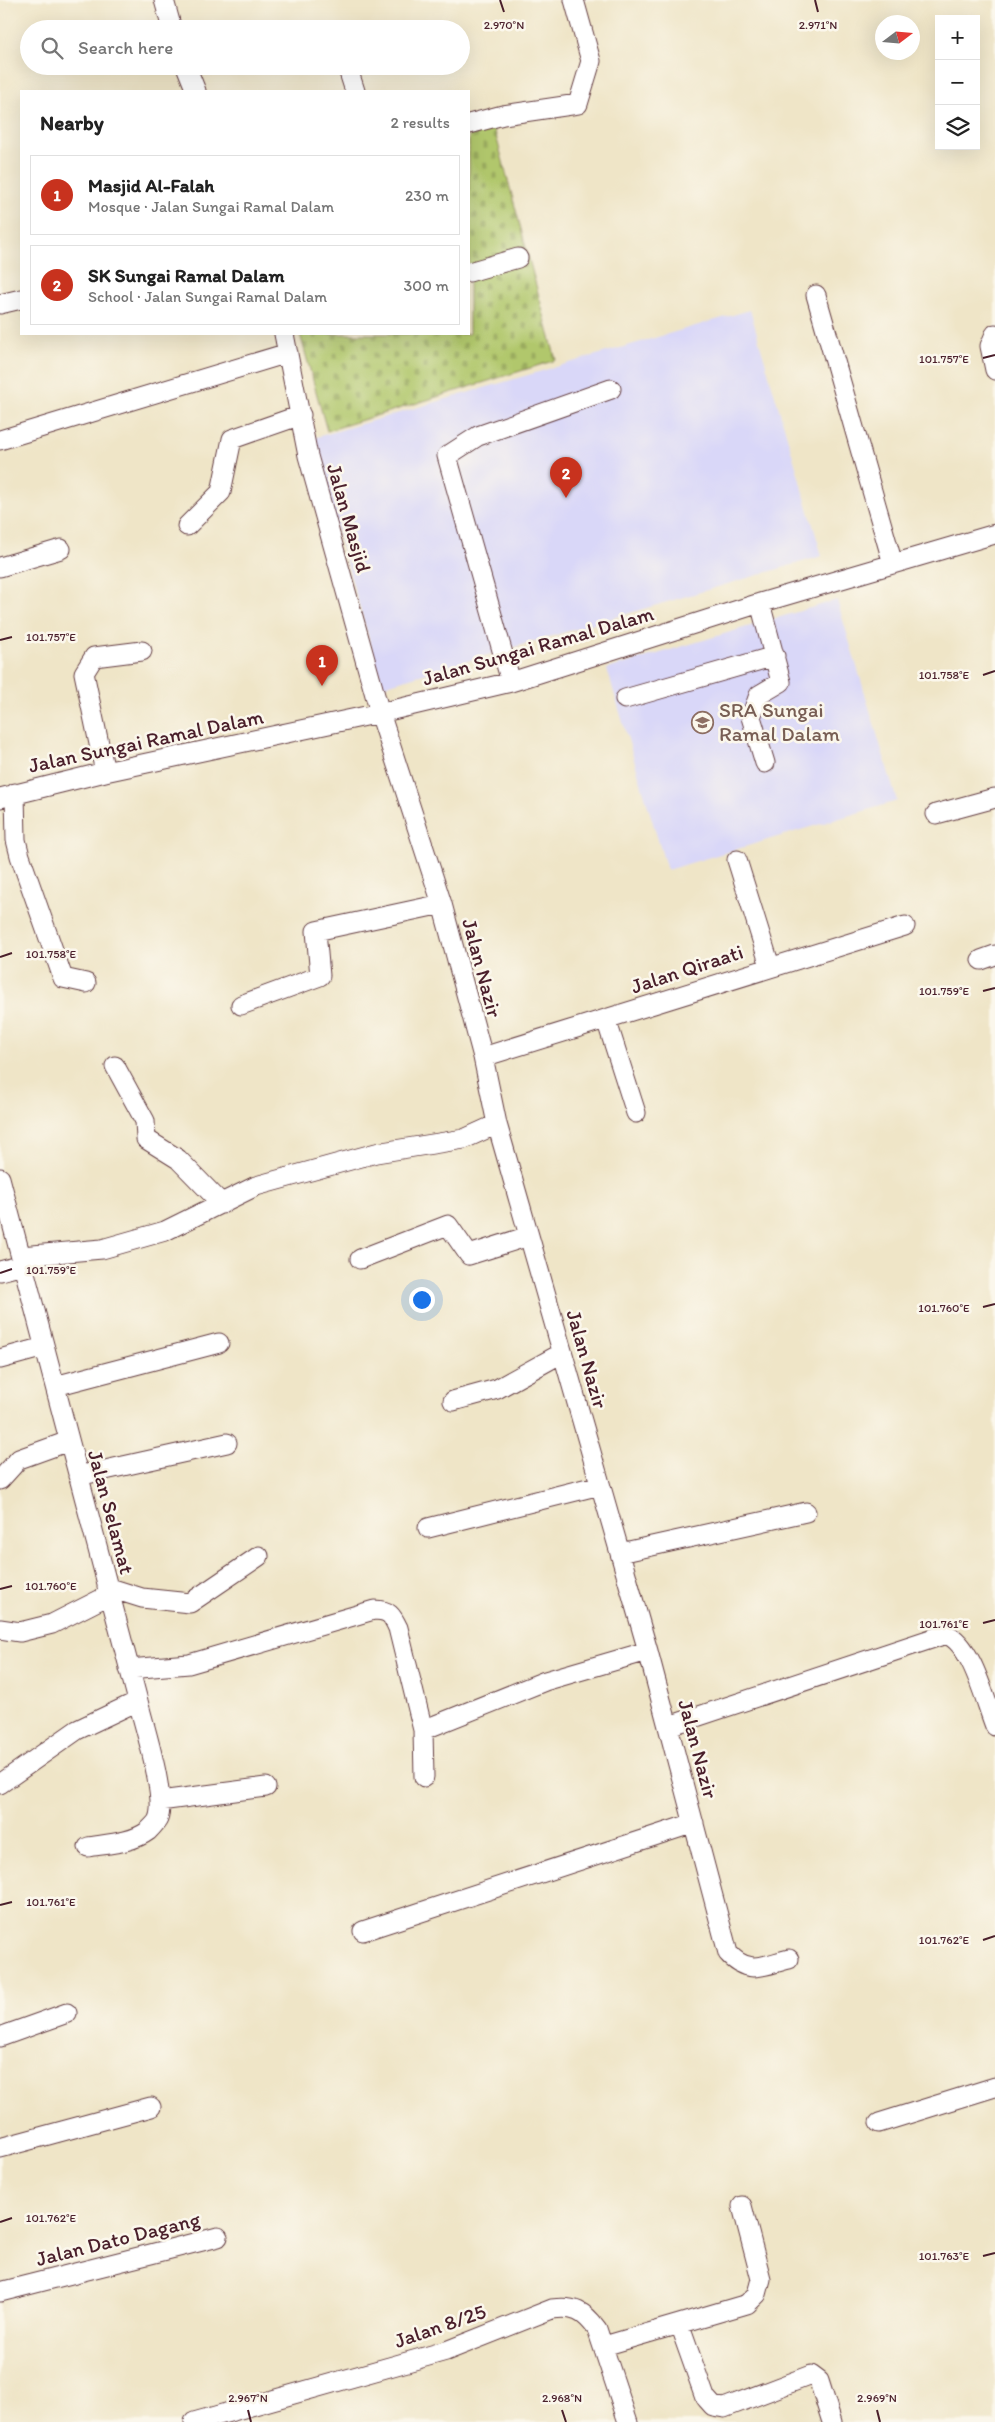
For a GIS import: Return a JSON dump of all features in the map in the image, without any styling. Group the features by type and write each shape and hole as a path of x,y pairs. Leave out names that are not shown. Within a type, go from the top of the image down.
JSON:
{"street":[{"path":"164,0 170,20"},
{"path":"470,124 503,115 578,104 591,61 574,0"},
{"path":"190,75 196,90"},
{"path":"351,75 355,90"},
{"path":"470,272 518,258"},
{"path":"816,295 893,564"},
{"path":"0,304 20,299"},
{"path":"995,334 990,346 995,370"},
{"name":"Jalan Masjid","path":"284,335 308,456 380,713"},
{"path":"0,440 288,353"},
{"path":"511,682 447,456 478,436 611,388"},
{"path":"186,526 221,492 232,439 301,415"},
{"name":"Jalan Sungai Ramal Dalam","path":"8,796 105,772 380,713 511,682 760,603 995,534"},
{"path":"0,567 61,549"},
{"path":"760,603 781,682 759,695 751,717 765,763"},
{"path":"105,772 84,673 94,657 142,651"},
{"path":"625,699 775,656"},
{"name":"Jalan Nazir","path":"380,713 442,904 482,1057 496,1124 669,1726 728,1953 736,1963 754,1968 789,1958"},
{"path":"8,796 20,856 63,978 86,983"},
{"path":"936,814 995,798"},
{"path":"737,860 770,966"},
{"path":"241,1005 320,976 316,931 442,904"},
{"name":"Jalan Qiraati","path":"482,1057 770,966 905,926"},
{"path":"606,1018 636,1113"},
{"path":"115,1066 145,1121 146,1139 178,1159 222,1204"},
{"path":"0,1271 22,1260 102,1249 165,1231 256,1186 376,1153 464,1139 496,1124"},
{"name":"Jalan Selamat","path":"0,1178 138,1701 155,1771 160,1801"},
{"path":"360,1259 448,1225 470,1255 529,1236"},
{"path":"55,1386 219,1343"},
{"path":"0,1359 44,1347"},
{"path":"453,1401 497,1389 562,1353"},
{"path":"0,1480 19,1459 69,1441"},
{"path":"78,1476 227,1443"},
{"path":"428,1528 600,1485"},
{"path":"620,1553 806,1512"},
{"path":"0,1629 20,1632 52,1624 108,1591 142,1598 190,1604 259,1556"},
{"path":"129,1669 190,1664 374,1610 384,1610 392,1615 398,1628 423,1730 424,1778"},
{"path":"669,1726 946,1634 955,1638 970,1659 995,1726"},
{"path":"423,1730 545,1681 648,1651"},
{"path":"0,1784 78,1730 138,1701"},
{"path":"88,1846 123,1842 147,1831 158,1820 160,1801 266,1787"},
{"path":"363,1931 694,1823"},
{"path":"0,2037 68,2013"},
{"path":"879,2123 995,2086"},
{"path":"0,2148 151,2107"},
{"path":"604,2346 748,2304 757,2294 761,2279 742,2206"},
{"name":"Jalan Dato Dagang","path":"0,2292 218,2237"},
{"name":"Jalan 8/25","path":"194,2422 446,2351 552,2309 567,2307 578,2309 588,2317 604,2346 628,2422"},
{"path":"679,2324 705,2397 713,2406 724,2408 811,2375 819,2381 832,2422"}],"shaded area":[{"path":"750,310 822,556 383,686 310,439"},
{"path":"837,600 897,801 667,870 607,669"}],"green space":[{"path":"494,128 556,360 327,431 300,335 470,335 470,136"}],"place":[{"name":"SK Sungai Ramal Dalam","path":"566,498"},
{"name":"Masjid Al-Falah","path":"322,686"},
{"name":"SRA Sungai Ramal Dalam","path":"703,722"}]}
